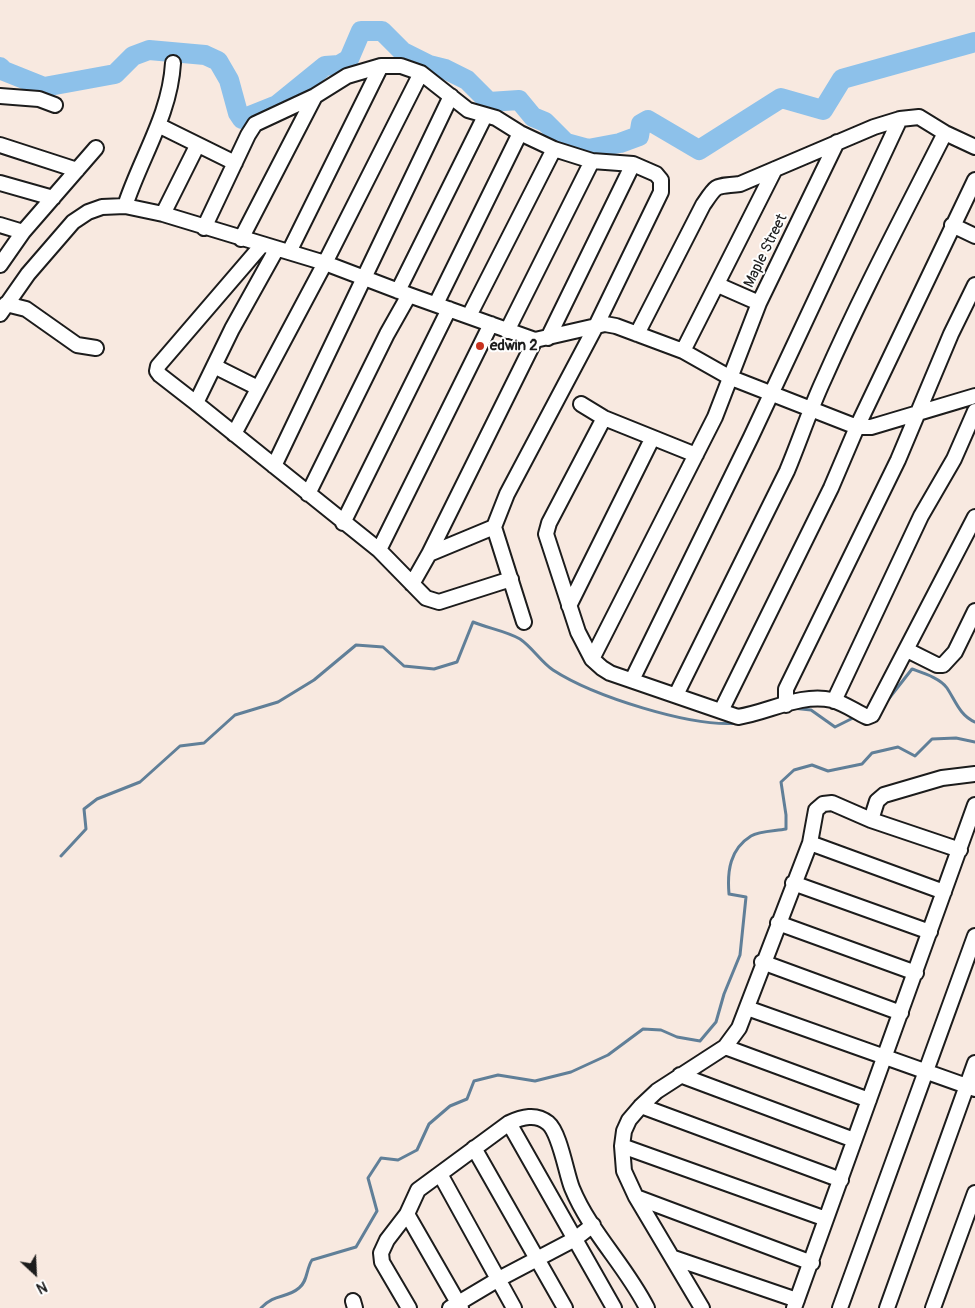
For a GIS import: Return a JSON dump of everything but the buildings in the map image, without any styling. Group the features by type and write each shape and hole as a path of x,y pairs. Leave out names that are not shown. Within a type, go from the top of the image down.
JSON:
{"street":[{"path":"125,206 132,186 160,126 172,85 174,63"},
{"path":"196,403 214,366 282,251 381,66"},
{"path":"204,228 255,124 315,96 347,76 381,66 401,66 421,73 468,110 496,118 520,133 554,149 592,161 634,164 656,174 661,180 661,192 596,326 536,437 494,527 429,554"},
{"path":"234,434 325,263 421,73"},
{"path":"0,96 39,99 55,105"},
{"path":"241,239 315,96"},
{"path":"274,466 451,96"},
{"path":"308,494 387,334 485,116"},
{"path":"637,334 703,205 714,188 720,185 740,184 837,142 900,119 919,117 945,133 975,146"},
{"path":"632,680 900,119"},
{"path":"160,126 197,146 235,163"},
{"path":"343,523 520,133"},
{"path":"676,695 787,471 802,436 811,408 876,269 945,133"},
{"name":"Maple Street","path":"592,659 715,417 759,303 837,142"},
{"path":"0,145 77,170"},
{"path":"163,214 197,146"},
{"path":"0,265 23,232 96,148"},
{"path":"469,316 554,149"},
{"path":"507,330 592,161"},
{"path":"412,584 634,164"},
{"path":"683,352 776,169"},
{"path":"721,711 831,488 857,427 975,180"},
{"path":"0,183 52,198"},
{"path":"3,309 28,274 73,222 88,212 102,207 125,206 163,214 204,228 325,263 507,330 542,339 605,324 616,326 683,352 729,377 857,427 871,427 975,396"},
{"path":"0,225 23,232"},
{"path":"952,225 975,236"},
{"path":"262,245 158,366 157,371 343,523 379,550 426,598 439,602 511,579"},
{"path":"718,285 759,303"},
{"path":"786,705 786,689 789,682 898,460 951,334 975,286"},
{"path":"3,309 26,310 77,345 96,348"},
{"path":"379,550 491,324"},
{"path":"214,366 258,388"},
{"path":"581,404 604,418 652,439 696,455"},
{"path":"834,700 920,516 954,459 975,411"},
{"path":"604,418 549,523 546,534 578,632 592,659 610,674 738,717 786,705 807,697 834,700 867,717 872,715 975,517"},
{"path":"569,606 652,439"},
{"path":"494,527 524,622"},
{"path":"907,650 928,661 943,665 955,652 975,611"},
{"path":"871,820 877,801 884,795 942,778 975,774"},
{"path":"702,1308 636,1197 624,1170 622,1146 624,1131 629,1120 641,1106 680,1076 725,1047 739,1028 762,962 810,843 816,810 824,804 832,802 871,820 960,850"},
{"path":"674,1258 795,1304 812,1263 854,1140 975,805"},
{"path":"810,843 944,892"},
{"path":"793,883 930,932"},
{"path":"778,923 916,972"},
{"path":"840,1308 975,936"},
{"path":"762,962 901,1013"},
{"path":"747,1008 971,1088"},
{"path":"725,1047 870,1100"},
{"path":"887,1308 971,1088 975,1063"},
{"path":"680,1076 854,1140"},
{"path":"641,1106 840,1180"},
{"path":"409,1308 382,1262 381,1253 387,1240 407,1214 418,1190 509,1123 525,1116 540,1119 550,1124 563,1156 572,1188 593,1225 647,1308"},
{"path":"509,1123 614,1308"},
{"path":"622,1146 826,1219"},
{"path":"474,1148 565,1308"},
{"path":"440,1174 514,1308"},
{"path":"933,1308 975,1193"},
{"path":"636,1197 812,1263"},
{"path":"407,1214 456,1306 537,1258 575,1239 593,1225"}],"waterway":[{"path":"0,67 4,71 44,87 115,74 133,56 149,50 205,55 218,61 229,80 238,113 242,119 277,105 325,66 339,65 349,59 361,31 382,31 403,52 467,80 489,102 519,100 533,117 545,122 566,143 588,149 620,143 639,136 641,124 648,120 699,150 781,98 823,110 842,79 975,42"},
{"path":"61,856 86,829 84,809 97,799 140,782 180,746 204,743 235,715 278,702 314,680 356,645 383,647 404,666 434,669 457,662 473,622 520,639 553,670 592,690 617,700 670,715 696,720 739,723"},
{"path":"887,701 912,669 931,676 944,684 965,716 975,722"},
{"path":"792,708 811,710 835,727 853,718 858,719"},
{"path":"748,722 763,717"},
{"path":"261,1308 271,1300 290,1294 299,1288 304,1282 312,1260 356,1247 377,1211 368,1178 381,1158 398,1160 417,1150 429,1124 450,1106 467,1099 474,1081 498,1075 535,1081 571,1072 608,1055 643,1029 661,1030 677,1037 700,1041 716,1022 724,994 740,955 746,897 729,894 731,861 738,847 754,834 786,829 781,782 794,770 812,765 828,771 862,764 872,753 898,747 915,756 932,739 956,738 975,742"}],"place":[{"name":"edwin 2","path":"480,346"}]}
